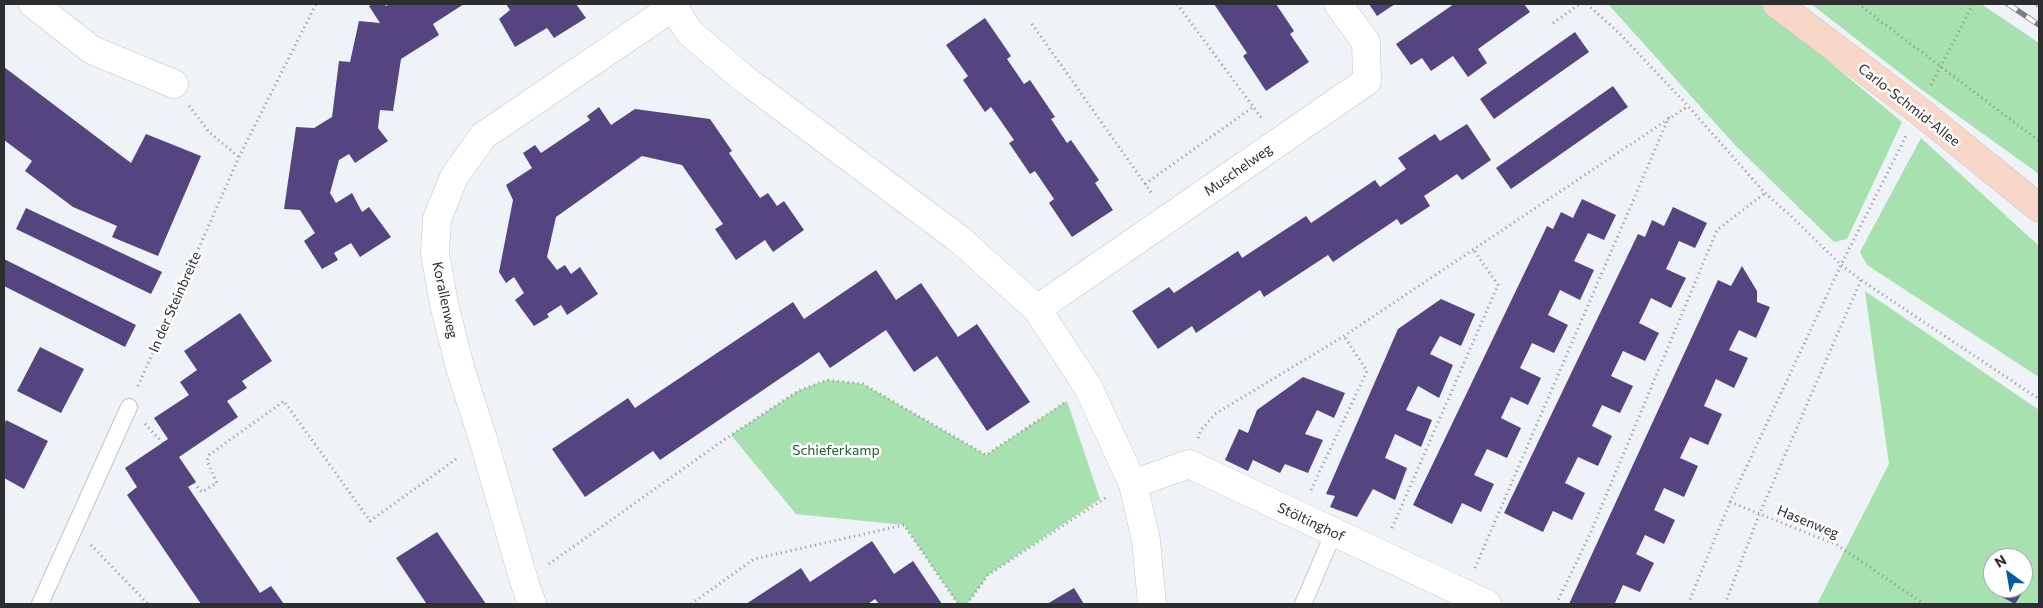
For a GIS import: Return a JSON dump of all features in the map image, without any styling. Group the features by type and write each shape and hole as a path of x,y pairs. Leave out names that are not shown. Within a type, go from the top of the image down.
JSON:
{"main road":[{"name":"Carlo-Schmid-Allee","path":"1777,4 1918,110 2039,208"}],"street":[{"path":"33,4 92,50 174,84"},
{"name":"Muschelweg","path":"1037,309 1367,81 1366,42 1338,4"},
{"path":"672,6 689,32 743,78 960,239 1037,309 1088,387 1133,484 1146,540 1152,604"},
{"name":"Korallenweg","path":"528,593 484,439 459,361 444,304 434,253 437,220 454,177 483,136 672,6"},
{"path":"1133,484 1188,464"},
{"name":"Stöltinghof","path":"1188,464 1475,599"}],"lane":[{"path":"40,604 129,407"},
{"path":"1303,604 1334,532"}],"path":[{"name":"In der Steinbreite","path":"129,407 239,157 316,4"},
{"path":"1177,4 1278,142"},
{"path":"1553,23 1580,4"},
{"path":"1587,4 1621,35 1688,106 1765,193 1841,265 2039,399"},
{"path":"1858,4 1940,68 2039,141"},
{"path":"1688,604 1730,502 1841,265 1973,4"},
{"path":"1032,24 1169,218"},
{"path":"174,84 210,133 239,157"},
{"path":"1188,464 1201,430 1215,414 1344,336 1688,106"},
{"path":"1145,184 1253,107"},
{"path":"1475,599 1487,542 1670,117"},
{"path":"1556,604 1590,534 1717,230 1765,193"},
{"path":"1380,554 1498,285 1473,249"},
{"path":"1725,604 1759,515 1861,280"},
{"path":"1299,516 1367,371 1344,336"},
{"path":"528,593 731,435 798,391 827,380 862,384 986,455 1088,387"},
{"path":"194,484 202,492 217,483 208,461 209,455 284,401 370,521 484,439"},
{"path":"967,604 988,575 1100,499 1133,484"},
{"name":"Hasenweg","path":"1730,502 1837,545 1924,604"},
{"path":"691,604 754,559 904,525 958,604"},
{"path":"74,529 148,604"}],"green space":[{"path":"1608,4 1760,4 1902,122 1847,239 1834,242 1735,145"},
{"path":"1811,4 1981,4 2039,43 2039,174 1922,90"},
{"path":"1921,138 2039,246 2039,377 1867,265 1860,252"},
{"path":"1865,291 2039,410 2039,604 1817,604 1889,464"},
{"name":"Schieferkamp","path":"827,380 863,384 986,455 1067,401 1100,499 988,575 967,604 958,604 904,525 796,514 731,435 798,391"}],"building":[{"path":"372,4 384,4 386,6 390,4 464,4 433,24 439,35 401,59 393,111 380,110 378,128 388,141 355,163 349,154 339,160 330,193 336,203 352,193 362,212 369,207 391,237 360,257 351,243 334,253 338,260 322,269 304,241 315,233 300,210 284,209 296,127 314,128 332,117 339,61 350,62 359,21 380,23 369,6"},
{"path":"506,4 576,4 586,18 554,38 547,28 515,47 499,19 510,10"},
{"path":"1214,4 1276,4 1294,31 1290,34 1309,62 1266,91 1243,56 1247,53"},
{"path":"1369,4 1395,4 1377,16"},
{"path":"1454,4 1524,4 1530,12 1478,49 1487,63 1468,77 1453,56 1431,71 1422,58 1411,65 1396,44"},
{"path":"985,18 1011,56 1007,59 1024,84 1030,80 1055,117 1051,119 1067,143 1071,140 1099,180 1095,183 1113,210 1072,237 1049,203 1054,199 1035,171 1030,174 1009,143 1014,140 991,107 985,112 963,80 968,76 946,45"},
{"path":"1575,32 1589,52 1494,119 1480,99"},
{"path":"4,67 131,163 146,134 201,156 158,256 112,237 117,226 73,207 25,171 32,161 4,140"},
{"path":"1613,86 1628,107 1511,189 1496,168"},
{"path":"599,107 611,125 635,109 710,119 732,151 729,153 760,198 768,193 777,206 784,201 804,230 773,252 765,240 736,260 715,229 723,224 682,165 642,156 556,217 547,257 557,270 565,265 571,274 580,267 598,294 567,315 561,305 547,314 549,317 534,326 515,300 524,293 514,277 506,283 499,272 513,200 506,185 532,168 523,153 535,145 541,153 590,120 587,116"},
{"path":"1467,124 1491,160 1462,180 1457,174 1424,196 1430,206 1401,225 1397,219 1333,262 1328,255 1264,297 1260,290 1196,333 1192,326 1158,349 1132,311 1169,287 1174,293 1238,251 1242,258 1306,216 1311,223 1375,180 1380,187 1406,169 1398,158 1435,134 1440,141"},
{"path":"1582,199 1616,215 1604,240 1588,233 1574,261 1594,270 1580,300 1560,290 1548,315 1568,325 1554,353 1532,343 1520,368 1541,378 1528,405 1511,397 1501,418 1521,428 1507,458 1487,449 1474,475 1494,484 1481,512 1462,503 1452,524 1413,505 1547,226 1553,229 1561,212 1573,218"},
{"path":"1673,207 1707,223 1695,248 1679,241 1666,269 1686,278 1671,308 1651,298 1639,323 1659,333 1645,361 1623,351 1611,376 1633,386 1620,413 1602,405 1592,426 1612,436 1598,466 1578,457 1565,483 1585,493 1572,520 1553,511 1543,532 1504,513 1638,234 1645,237 1652,220 1664,226"},
{"path":"26,208 162,272 151,294 16,229"},
{"path":"4,259 136,325 125,347 4,286"},
{"path":"1742,266 1757,291 1757,302 1770,307 1756,338 1739,330 1729,350 1748,358 1734,388 1716,379 1704,406 1722,414 1708,445 1690,437 1680,458 1698,466 1684,497 1664,488 1654,510 1675,520 1664,544 1645,535 1636,554 1654,563 1640,592 1623,585 1615,603 1618,604 1569,604 1718,280 1731,286"},
{"path":"876,270 896,300 921,283 958,337 977,324 1030,402 987,431 937,356 914,372 886,330 830,368 819,352 660,460 653,451 585,497 552,449 628,398 635,408 793,302 804,319"},
{"path":"1441,299 1475,314 1461,346 1440,336 1430,354 1453,365 1439,398 1418,386 1406,410 1432,420 1421,447 1395,434 1385,458 1407,468 1395,500 1373,489 1357,517 1330,507 1335,496 1326,494 1398,329"},
{"path":"240,313 272,361 242,381 247,388 227,401 238,417 179,457 196,482 188,487 260,593 271,586 284,604 201,604 127,495 137,487 125,468 168,439 154,418 189,395 180,382 197,370 184,351"},
{"path":"40,347 84,369 61,413 17,391"},
{"path":"1303,377 1345,393 1334,418 1317,410 1305,434 1323,440 1308,473 1285,464 1280,473 1253,460 1248,471 1225,460 1239,429 1248,433 1257,410"},
{"path":"6,420 48,441 24,489 4,478 4,425"},
{"path":"437,532 486,604 424,604 426,603 396,558"},
{"path":"872,541 894,574 913,561 942,604 879,604 875,599 868,604 746,604 801,568 810,582"},
{"path":"1074,588 1084,604 1047,604"},
{"path":"2004,598 2019,598 2015,604"}],"railway":[{"path":"2008,4 2039,25"}]}
